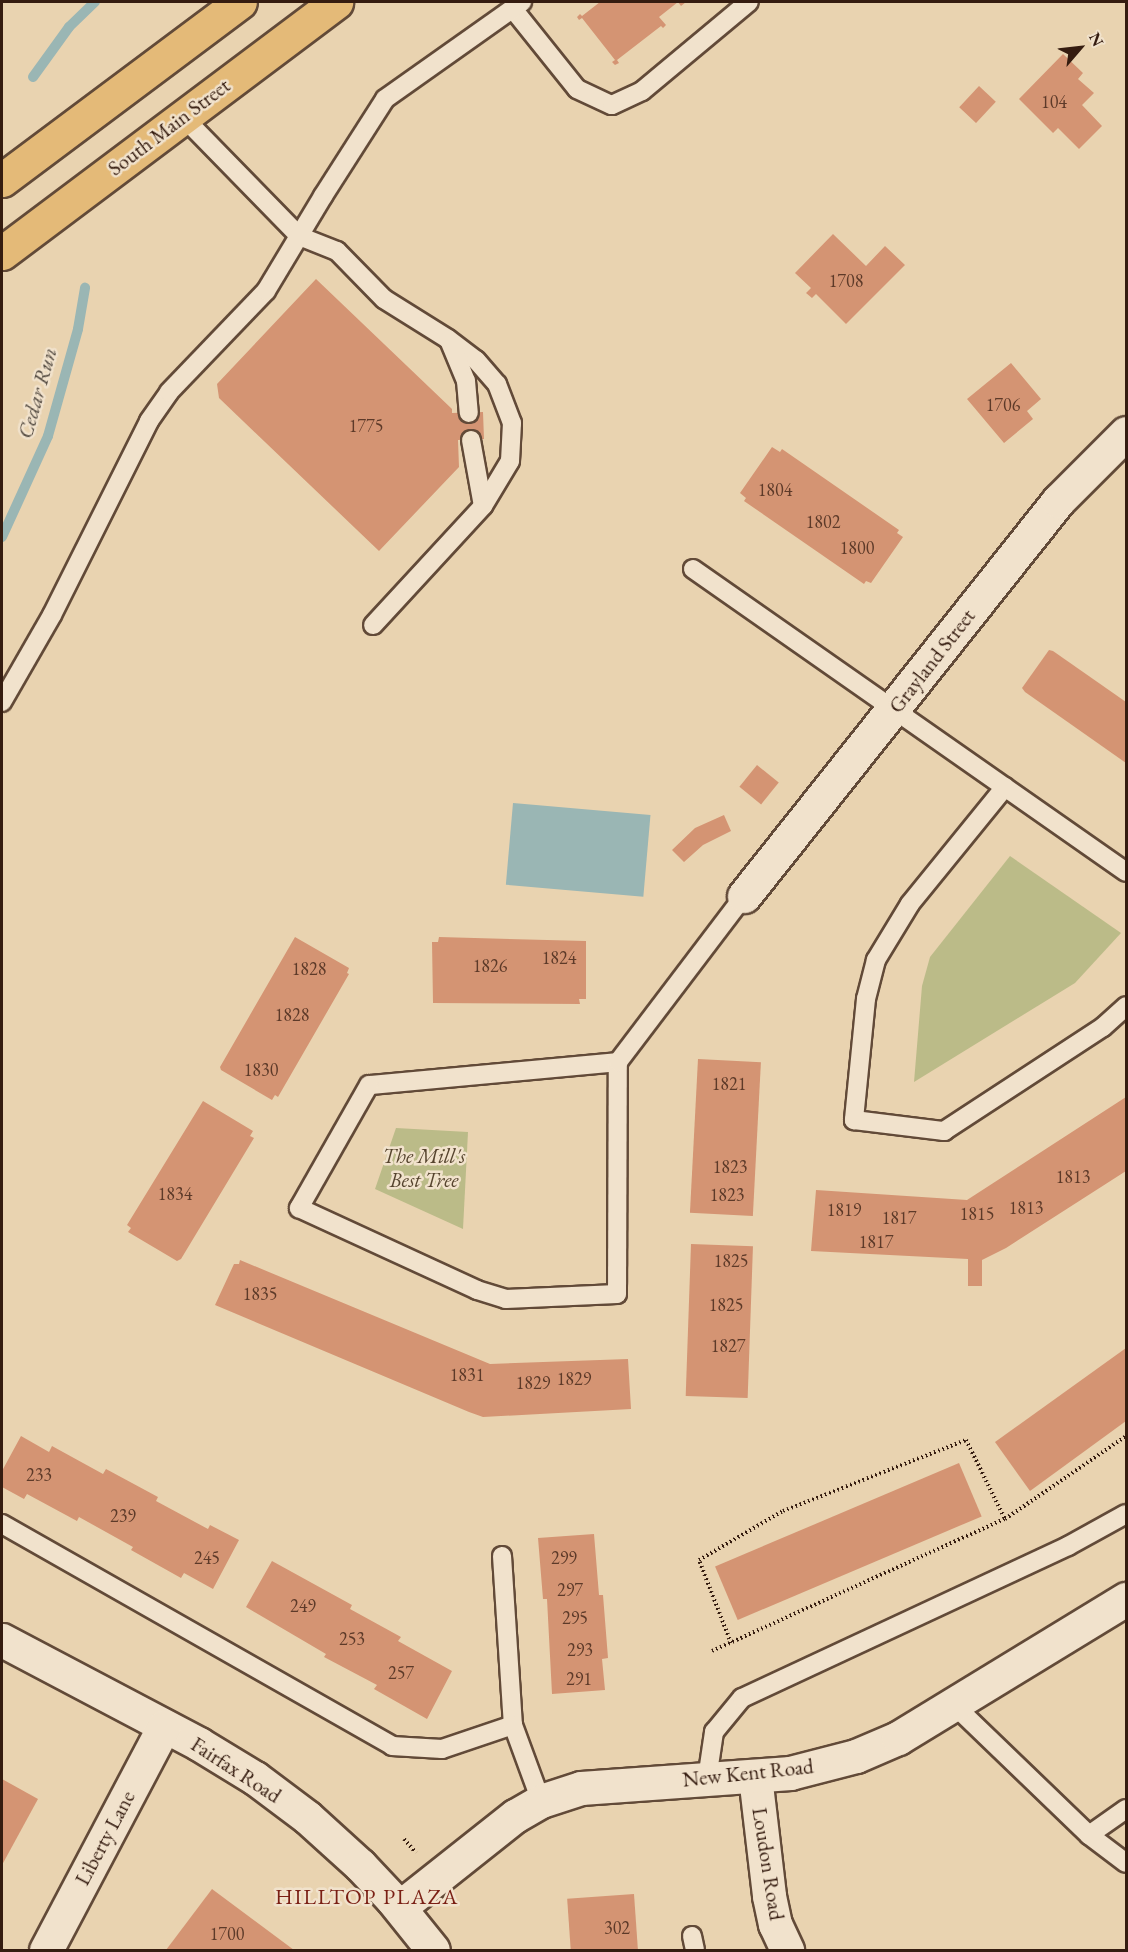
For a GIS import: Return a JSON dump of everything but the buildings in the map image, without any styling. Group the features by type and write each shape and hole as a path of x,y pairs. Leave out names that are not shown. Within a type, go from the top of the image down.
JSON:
{"main road":[{"path":"2,180 240,2"},
{"name":"South Main Street","path":"2,253 336,2"}],"street":[{"name":"Grayland Street","path":"744,896 895,709 1058,501 1126,433"},
{"name":"New Kent Road","path":"400,1908 515,1816 541,1801 580,1788 790,1773 856,1756 898,1738 1126,1599"},
{"name":"Fairfax Road","path":"2,1640 164,1726 255,1779 308,1817 360,1865 400,1908 433,1950"},
{"name":"Liberty Lane","path":"46,1950 164,1726"},
{"name":"Loudon Road","path":"755,1776 769,1896 775,1924 787,1950"}],"lane":[{"path":"2,702 51,615 149,421 169,392 266,291 386,99 517,5 577,89 612,105 642,91 749,2"},
{"path":"183,117 299,236 337,251 384,298 476,360 497,384 512,423 510,460 483,506 373,625"},
{"path":"448,339 466,381 469,412"},
{"path":"471,440 483,506"},
{"path":"693,569 1126,872"},
{"path":"1005,787 910,904 876,960 866,999 854,1120 944,1131 1103,1027 1126,1006"},
{"path":"618,1062 369,1086 299,1208 477,1290 506,1299 617,1294 618,1062 744,896"},
{"path":"707,1779 714,1732 742,1698 1068,1546 1126,1514"},
{"path":"2,1524 392,1746 442,1749 513,1725"},
{"path":"502,1556 513,1725 541,1801"},
{"path":"954,1705 1089,1835 1126,1863"},
{"path":"1089,1835 1126,1809"}],"path":[{"path":"712,1651 1005,1519 1126,1436"},
{"path":"732,1643 699,1560 783,1511 966,1440 1005,1519"}],"green space":[{"path":"1010,856 1121,933 1075,983 914,1082 922,986 930,957"},
{"name":"The Mill's Best Tree","path":"396,1128 468,1132 463,1229 375,1189"}],"water":[{"path":"513,803 650,815 643,897 506,885"}],"waterway":[{"name":"Cedar Run","path":"33,77 69,27 95,2"},
{"name":"Cedar Run","path":"2,537 48,436 78,329 85,288"}],"district":[{"name":"HILLTOP PLAZA","path":"367,1897"}]}
